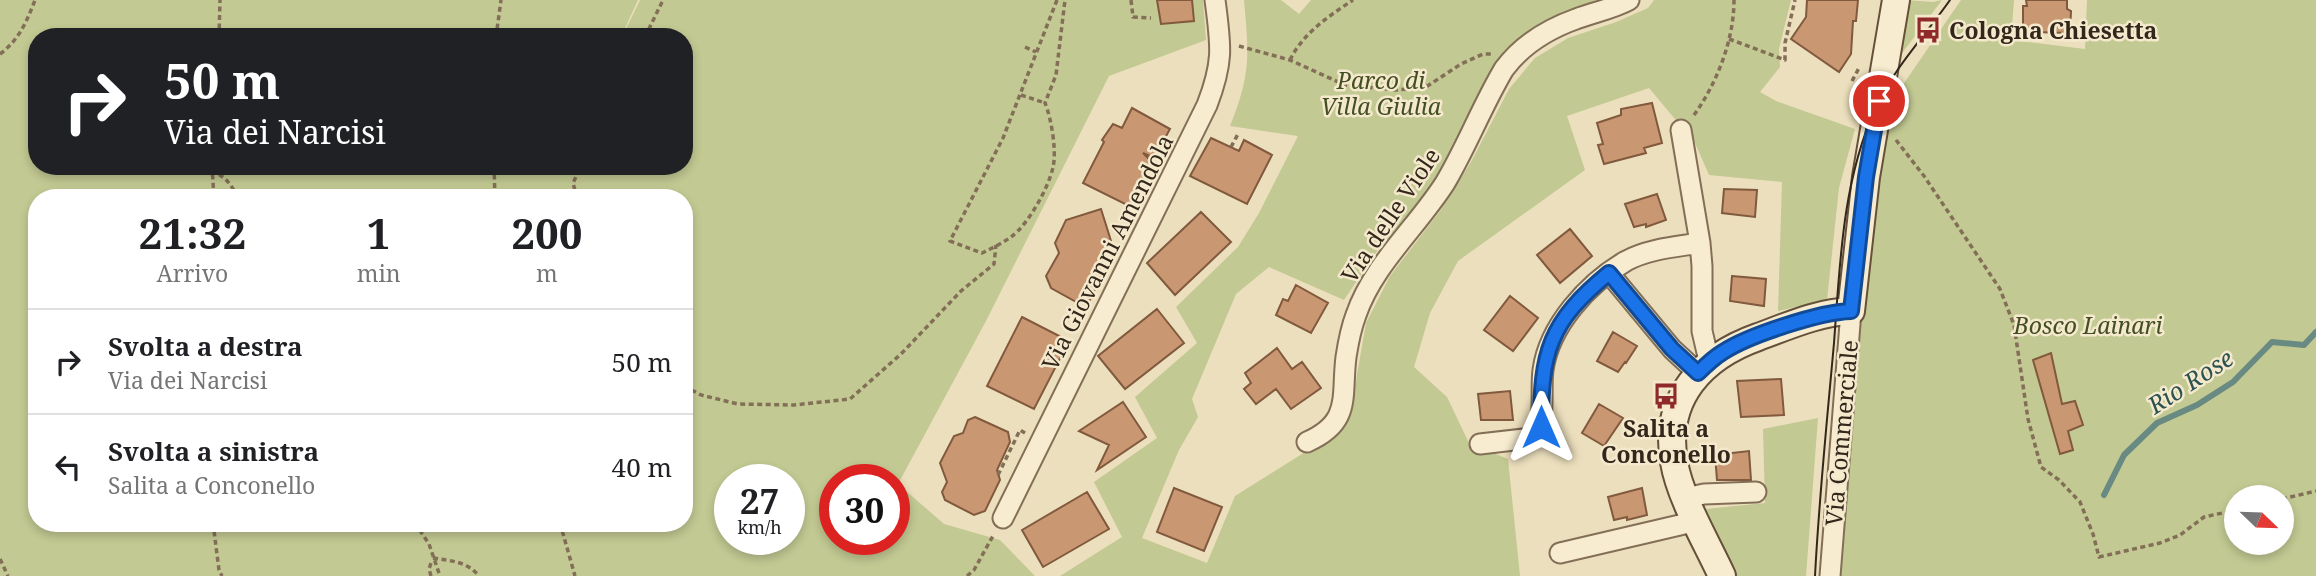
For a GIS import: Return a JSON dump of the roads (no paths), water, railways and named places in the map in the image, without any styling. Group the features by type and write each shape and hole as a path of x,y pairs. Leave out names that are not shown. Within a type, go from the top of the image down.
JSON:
{"main road":[{"name":"Via Commerciale","path":"1851,311 1866,177 1896,0"},
{"path":"1722,576 1691,510 1674,464 1674,422 1688,386 1704,367 1734,345 1809,318 1836,311 1851,311"}],"street":[{"name":"Via Giovanni Amendola","path":"1003,517 1197,127 1217,79 1221,57 1215,0"},
{"name":"Via delle Viole","path":"1307,442 1329,429 1338,417 1345,390 1346,357 1355,317 1367,290 1446,181 1486,100 1514,55 1560,25 1629,0"},
{"path":"1681,130 1700,243 1704,367"},
{"path":"1480,444 1532,438 1541,427 1544,361 1565,317 1579,300 1627,261 1655,251 1700,243"},
{"path":"1609,273 1672,349 1704,367"},
{"name":"Via Commerciale","path":"1830,576 1851,311"},
{"path":"1560,553 1691,510 1704,494 1756,492"}],"waterway":[{"name":"Rio Rose","path":"2104,495 2124,455 2157,423 2197,405 2233,382 2272,342 2304,345 2316,332"}],"tram line":[{"path":"1815,576 1841,254 1849,195 1864,137 1882,94 1950,0"}],"place":[{"name":"Cologna Chiesetta","path":"1928,30"},
{"name":"Salita a Conconello","path":"1666,396"}],"park label":[{"name":"Parco di Villa Giulia","path":"1381,93"},
{"name":"Bosco Lainari","path":"2088,325"}]}
